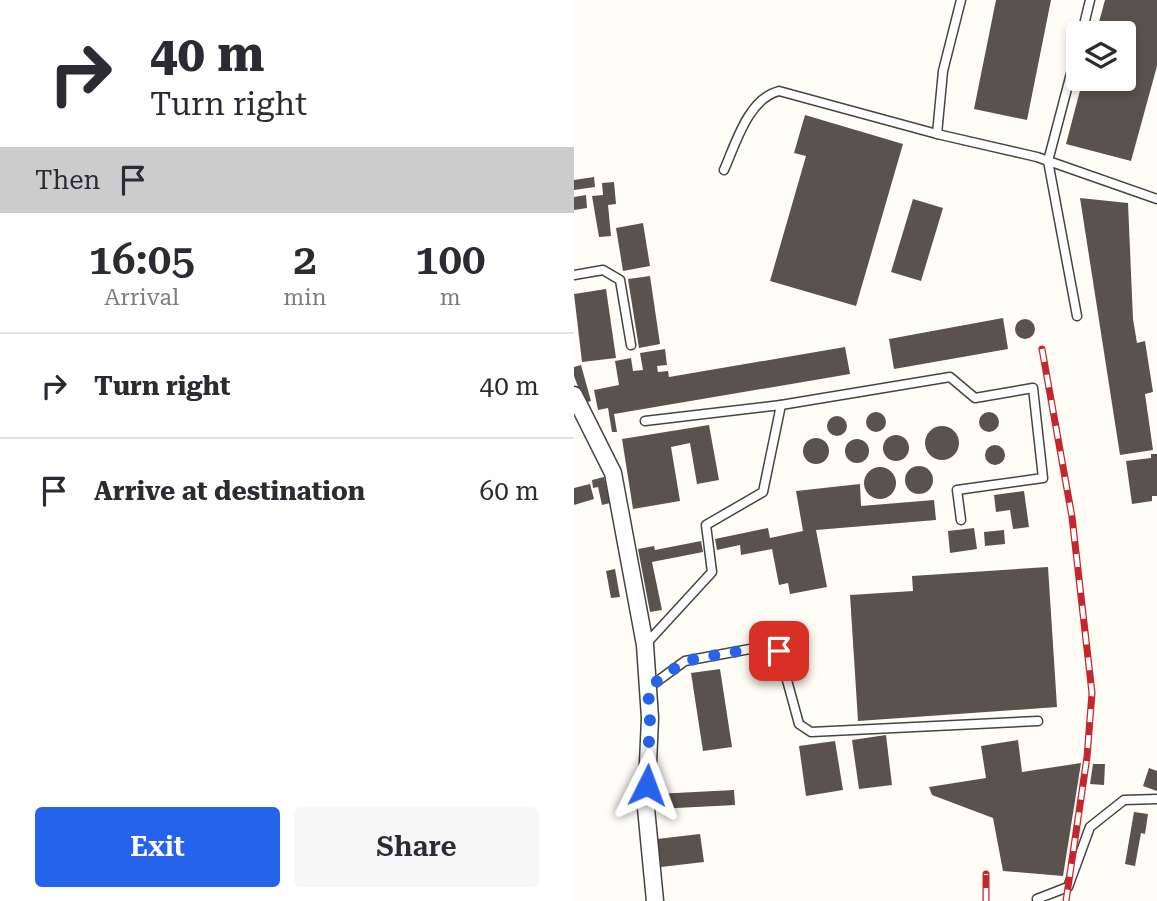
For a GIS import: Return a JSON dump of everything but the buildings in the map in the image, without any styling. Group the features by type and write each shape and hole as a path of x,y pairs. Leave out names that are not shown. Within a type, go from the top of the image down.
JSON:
{"street":[{"path":"574,395 613,473 645,645 650,718 646,807 654,901"}],"lane":[{"path":"937,134 943,71 961,0"},
{"path":"1085,21 1090,0"},
{"path":"724,170 745,123 767,94 779,91 1048,161 1157,199"},
{"path":"1066,91 1048,161 1077,316"},
{"path":"574,275 603,270 620,280 631,345"},
{"path":"645,421 780,405 950,377 975,398 1033,388 1043,478 957,490 961,520"},
{"path":"645,645 712,572 706,525 763,492 780,405"},
{"path":"648,688 685,661 766,646 779,651 799,724 811,732 1038,721"},
{"path":"1037,899 1068,887 1090,827 1124,800 1157,799"}],"railway":[{"path":"1042,349 1072,517 1092,693 1087,757 1066,901"},
{"path":"986,874 986,901"}],"route":[{"path":"647,785 650,718 648,688 685,661 766,646 779,651"}]}
